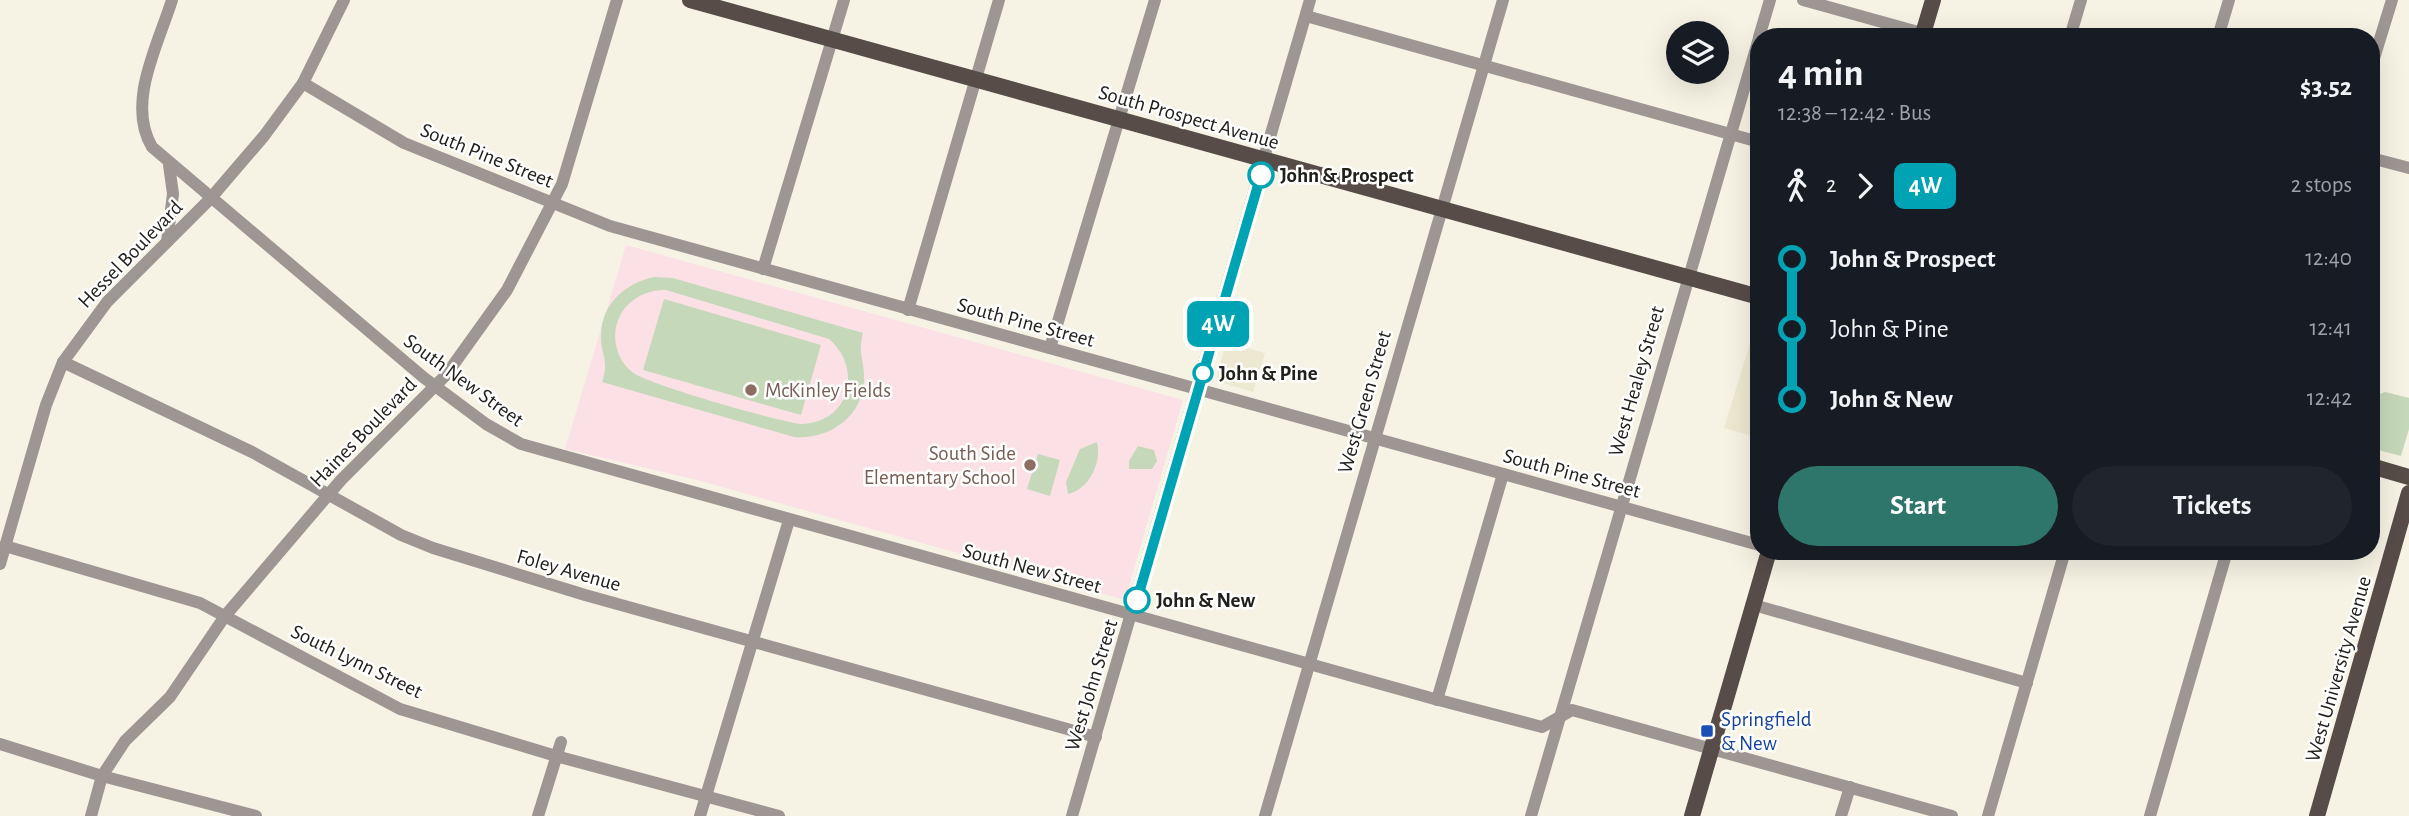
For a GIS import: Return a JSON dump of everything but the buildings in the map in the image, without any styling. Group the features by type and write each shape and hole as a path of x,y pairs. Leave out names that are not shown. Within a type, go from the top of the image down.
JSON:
{"main road":[{"name":"South Prospect Avenue","path":"691,0 1750,294"},
{"path":"1928,28 1933,0"},
{"path":"2380,469 2409,477"},
{"name":"West University Avenue","path":"2317,816 2409,493"},
{"path":"1692,816 1766,560"}],"street":[{"name":"South New Street","path":"172,0 144,89 140,113 147,138 169,164 209,199 435,387 503,435 538,451 1437,700 1542,727 1572,710 1711,751 1952,816"},
{"name":"Hessel Boulevard","path":"0,564 46,405 63,362 107,302 209,199 264,136 303,83 344,0"},
{"name":"Haines Boulevard","path":"91,816 102,776 125,741 170,697 225,616 327,495 435,387 507,290 554,202 617,0"},
{"path":"762,269 844,0"},
{"path":"908,310 999,0"},
{"path":"1051,348 1155,0"},
{"name":"West John Street","path":"1072,816 1199,389 1310,0"},
{"name":"West Green Street","path":"1265,816 1503,0"},
{"name":"West Healey Street","path":"1762,28 1770,0"},
{"path":"1803,0 1899,28"},
{"path":"2073,28 2081,0"},
{"path":"2221,28 2229,0"},
{"path":"2380,39 2392,0"},
{"path":"1306,16 1750,140"},
{"name":"West Healey Street","path":"1531,816 1750,68"},
{"name":"South Pine Street","path":"303,83 404,143 610,226 1750,542"},
{"path":"2380,160 2409,168"},
{"path":"167,242 173,194 169,164"},
{"name":"Foley Avenue","path":"63,362 252,452 401,536 468,560 1096,737"},
{"path":"1437,700 1503,474"},
{"path":"701,816 789,520"},
{"name":"South Lynn Street","path":"5,546 176,594 225,616 400,709 556,756 779,816"},
{"path":"1988,816 2062,560"},
{"path":"2150,816 2224,560"},
{"path":"1754,605 2027,683"},
{"path":"538,816 561,742"},
{"path":"0,744 236,814 256,816"},
{"path":"1841,816 1850,787"}],"shaded area":[{"path":"626,245 1183,400 1125,600 697,480 565,449"},
{"path":"1226,342 1265,353 1253,392 1216,381"},
{"path":"1750,343 1750,435 1724,428"}],"green space":[{"path":"654,277 673,278 863,333 861,347 864,381 857,406 850,416 831,430 819,435 794,437 602,382 605,362 601,334 606,313 625,289","holes":["666,290 829,339 840,351 846,365 846,393 840,405 830,415 817,422 800,424 713,401 642,378 632,372 622,360 615,337 621,314 630,303 646,293"]},
{"path":"664,299 821,345 801,415 643,370"},
{"path":"2385,392 2409,398 2409,429 2401,456 2380,450 2380,394"},
{"path":"1097,442 1098,458 1092,474 1082,487 1068,494 1066,482 1080,449"},
{"path":"1138,446 1154,450 1157,461 1152,469 1129,469 1129,461"},
{"path":"1038,454 1060,460 1050,496 1027,489"}],"bus line":[{"name":"4W","path":"1137,600 1261,175"}],"place":[{"name":"John & Prospect","path":"1261,175"},
{"name":"John & Pine","path":"1203,373"},
{"name":"McKinley Fields","path":"751,390"},
{"name":"South Side Elementary School","path":"1030,465"},
{"name":"John & New","path":"1137,600"},
{"name":"Springfield & New","path":"1707,731"}]}
